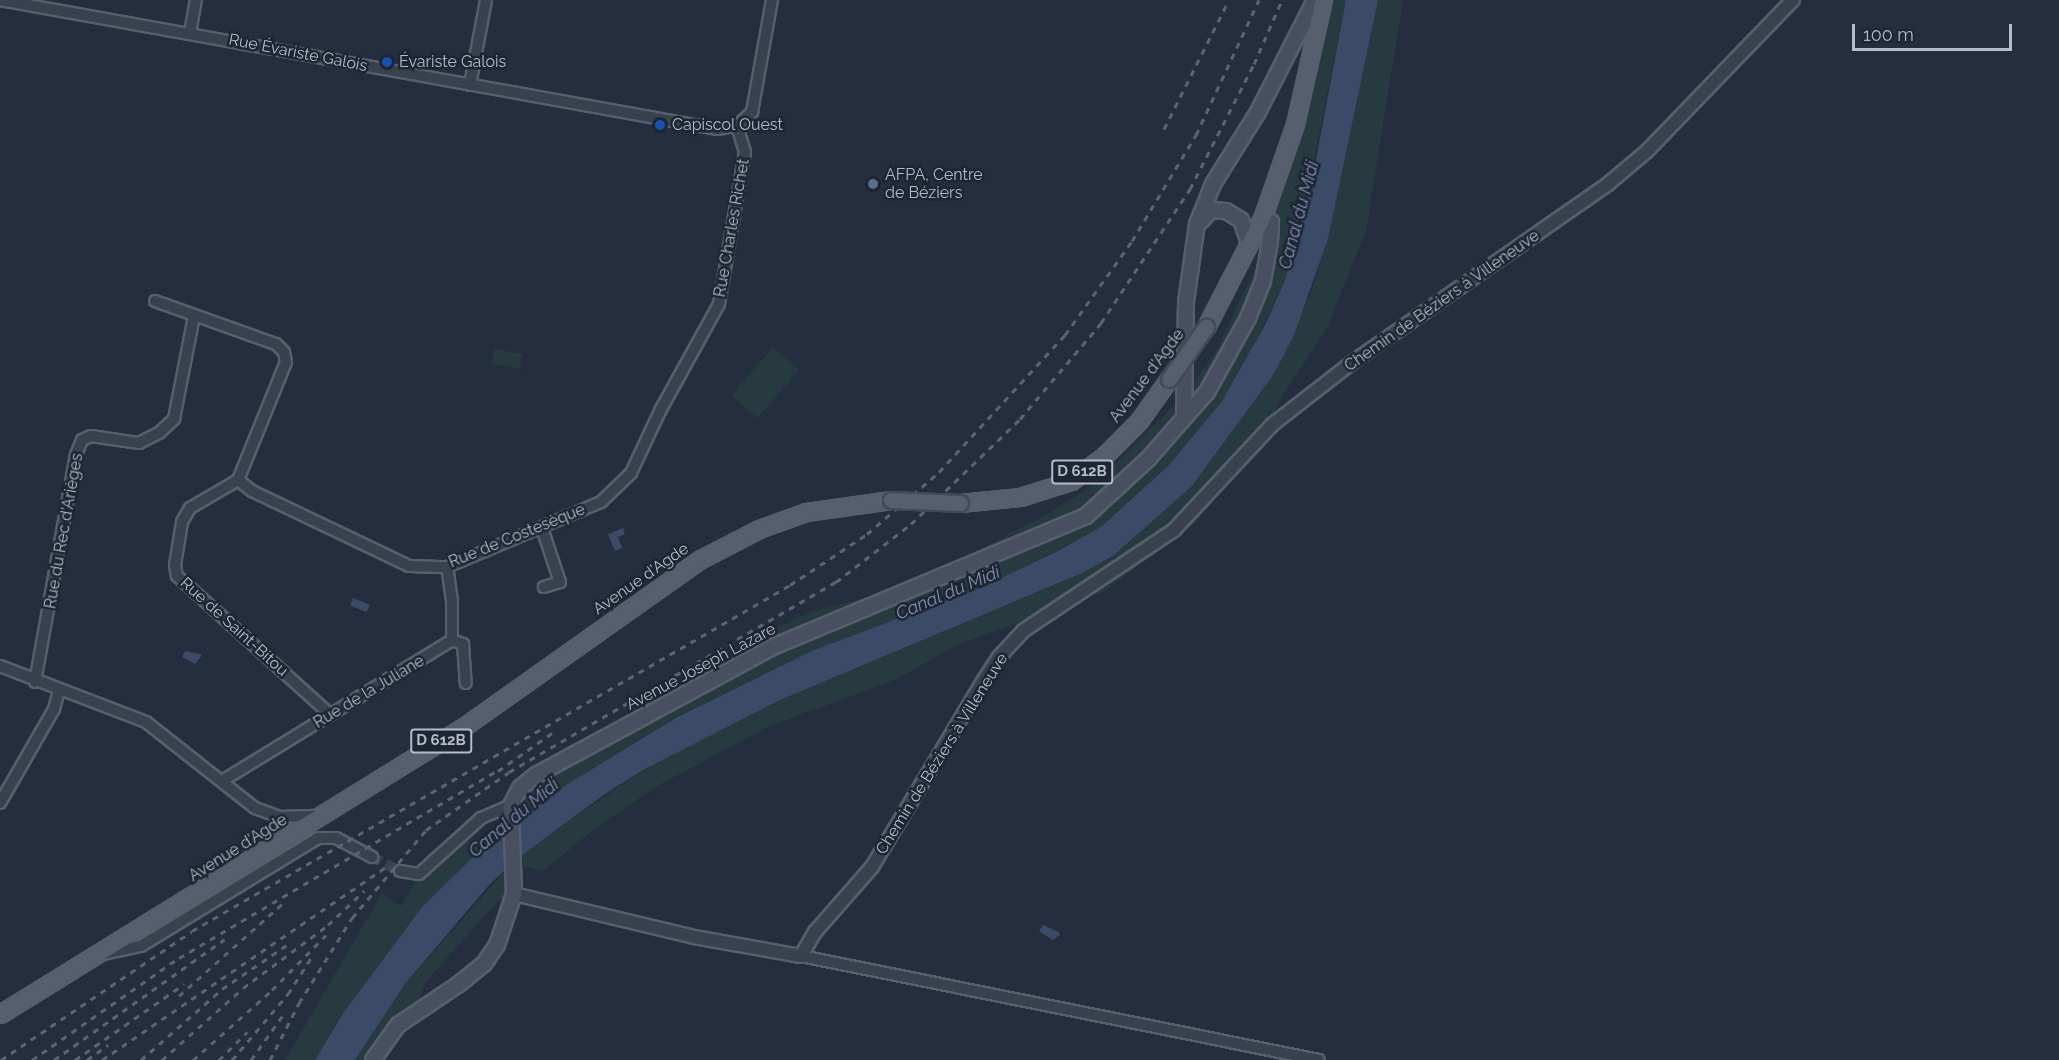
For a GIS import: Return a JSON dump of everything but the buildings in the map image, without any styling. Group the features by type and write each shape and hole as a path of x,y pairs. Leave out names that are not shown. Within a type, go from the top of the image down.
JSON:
{"main road":[{"path":"1184,417 1186,302 1197,224 1213,184 1257,112 1315,0"},
{"name":"D 612B","path":"1263,216 1294,124 1323,0"},
{"path":"1197,224 1210,210 1226,212 1241,220 1249,243"},
{"name":"Avenue d'Agde","path":"0,1014 326,815 462,728 701,559 759,529 806,512 891,500 960,503 1020,497 1071,481 1102,458 1139,422 1206,327 1263,216"},
{"name":"Avenue Joseph Lazare","path":"509,812 520,788 536,774 775,646 1086,516 1149,458 1207,392 1248,318 1263,281 1271,222 1263,216"},
{"path":"373,1060 398,1025 484,964 507,927 513,888 509,812"}],"street":[{"name":"Rue Évariste Galois","path":"0,0 696,127 737,126"},
{"path":"190,33 196,0"},
{"path":"470,85 486,0"},
{"path":"737,126 752,112 772,0"},
{"name":"Chemin de Béziers à Villeneuve","path":"801,956 815,932 873,867 982,683 999,657 1023,631 1174,530 1273,424 1350,364 1608,184 1647,151 1793,0"},
{"name":"Rue Charles Richet","path":"676,382 719,304 745,152 737,126"},
{"path":"155,301 276,344 284,352 286,362 238,480"},
{"name":"Rue du Rec d'Arièges","path":"35,682 82,440 91,436 139,443 159,433 174,418 194,316"},
{"name":"Rue de Costesèque","path":"238,480 252,491 409,566 447,567 601,502 618,489 631,473 676,382"},
{"name":"Rue de Saint-Bitou","path":"238,480 190,508 182,522 175,564 177,576 331,715"},
{"path":"542,528 560,582 544,587"},
{"path":"447,567 452,601 452,640 463,644 466,683"},
{"name":"Rue de la Juliane","path":"222,781 452,640"},
{"path":"0,666 35,682 103,703 146,722 255,808 279,817 326,815"},
{"path":"0,803 54,709 59,690"},
{"path":"400,872 419,874 481,818 509,812"},
{"path":"101,954 141,945 318,838 336,838 372,857"},
{"path":"513,888 694,937 801,956 1319,1060"}],"green space":[{"path":"1323,0 1346,0 1297,244 1285,280 1247,359 1223,400 1169,465 1102,526 1058,551 982,587 814,650 558,790 527,812 517,806 526,775 757,638 809,612 862,599 961,559 1048,514 1096,483 1189,390 1217,349 1265,247"},
{"path":"1378,0 1403,0 1366,231 1326,330 1281,398 1258,449 1195,523 1105,591 957,645 895,680 770,726 657,786 591,832 543,871 523,866 521,855 643,770 780,700 1082,573 1113,556 1192,486 1274,374 1312,290 1328,239"},
{"path":"773,347 799,370 757,418 731,395"},
{"path":"494,349 523,354 520,369 491,364"},
{"path":"459,838 491,841 422,907 344,1012 315,1060 285,1060 382,893 401,906 419,874"},
{"path":"506,870 514,894 497,902 425,983 415,1011 393,1038 383,1060 355,1060 405,984"}],"water":[{"path":"1346,0 1378,0 1328,239 1294,335 1274,374 1192,486 1113,556 1082,573 780,700 643,770 605,794 518,858 489,885 405,984 355,1060 315,1060 344,1012 422,907 474,856 558,790 676,718 814,650 982,587 1058,551 1102,526 1169,465 1222,401 1265,325 1285,280 1311,186"},
{"path":"623,528 625,534 618,537 622,548 615,551 608,534"},
{"path":"353,598 370,605 367,612 350,605"},
{"path":"185,651 202,655 195,664 182,657"},
{"path":"1043,925 1059,932 1060,935 1053,940 1039,931"}],"tunnel":[{"path":"372,857 400,871"}],"railway":[{"path":"1164,129 1229,0"},
{"path":"1,1060 192,931 790,585 867,534 939,472 1065,335 1132,241 1196,135 1259,0"},
{"path":"270,1060 299,1003 352,918 426,830 509,772 836,582 911,524 1020,419 1101,323 1190,189 1254,64 1282,0"},
{"path":"498,771 552,733"},
{"path":"32,1060 179,958 500,769"},
{"path":"102,1060 385,868"},
{"path":"162,1060 243,988 328,925 364,891"},
{"path":"179,996 282,904"},
{"path":"193,1060 272,990 326,935"},
{"path":"54,1060 225,939"},
{"path":"141,1060 222,989 287,945"},
{"path":"232,1060 288,994 311,958"},
{"path":"75,1060 184,984"},
{"path":"251,1060 286,1011"},
{"path":"219,1060 247,1032"},
{"path":"87,1060 108,1045"}],"place":[{"name":"Évariste Galois","path":"387,62"},
{"name":"Capiscol Ouest","path":"660,125"},
{"name":"AFPA, Centre de Béziers","path":"873,184"}],"water label":[{"name":"Canal du Midi","path":"1299,215"},
{"name":"Canal du Midi","path":"948,593"},
{"name":"Canal du Midi","path":"514,818"}]}
